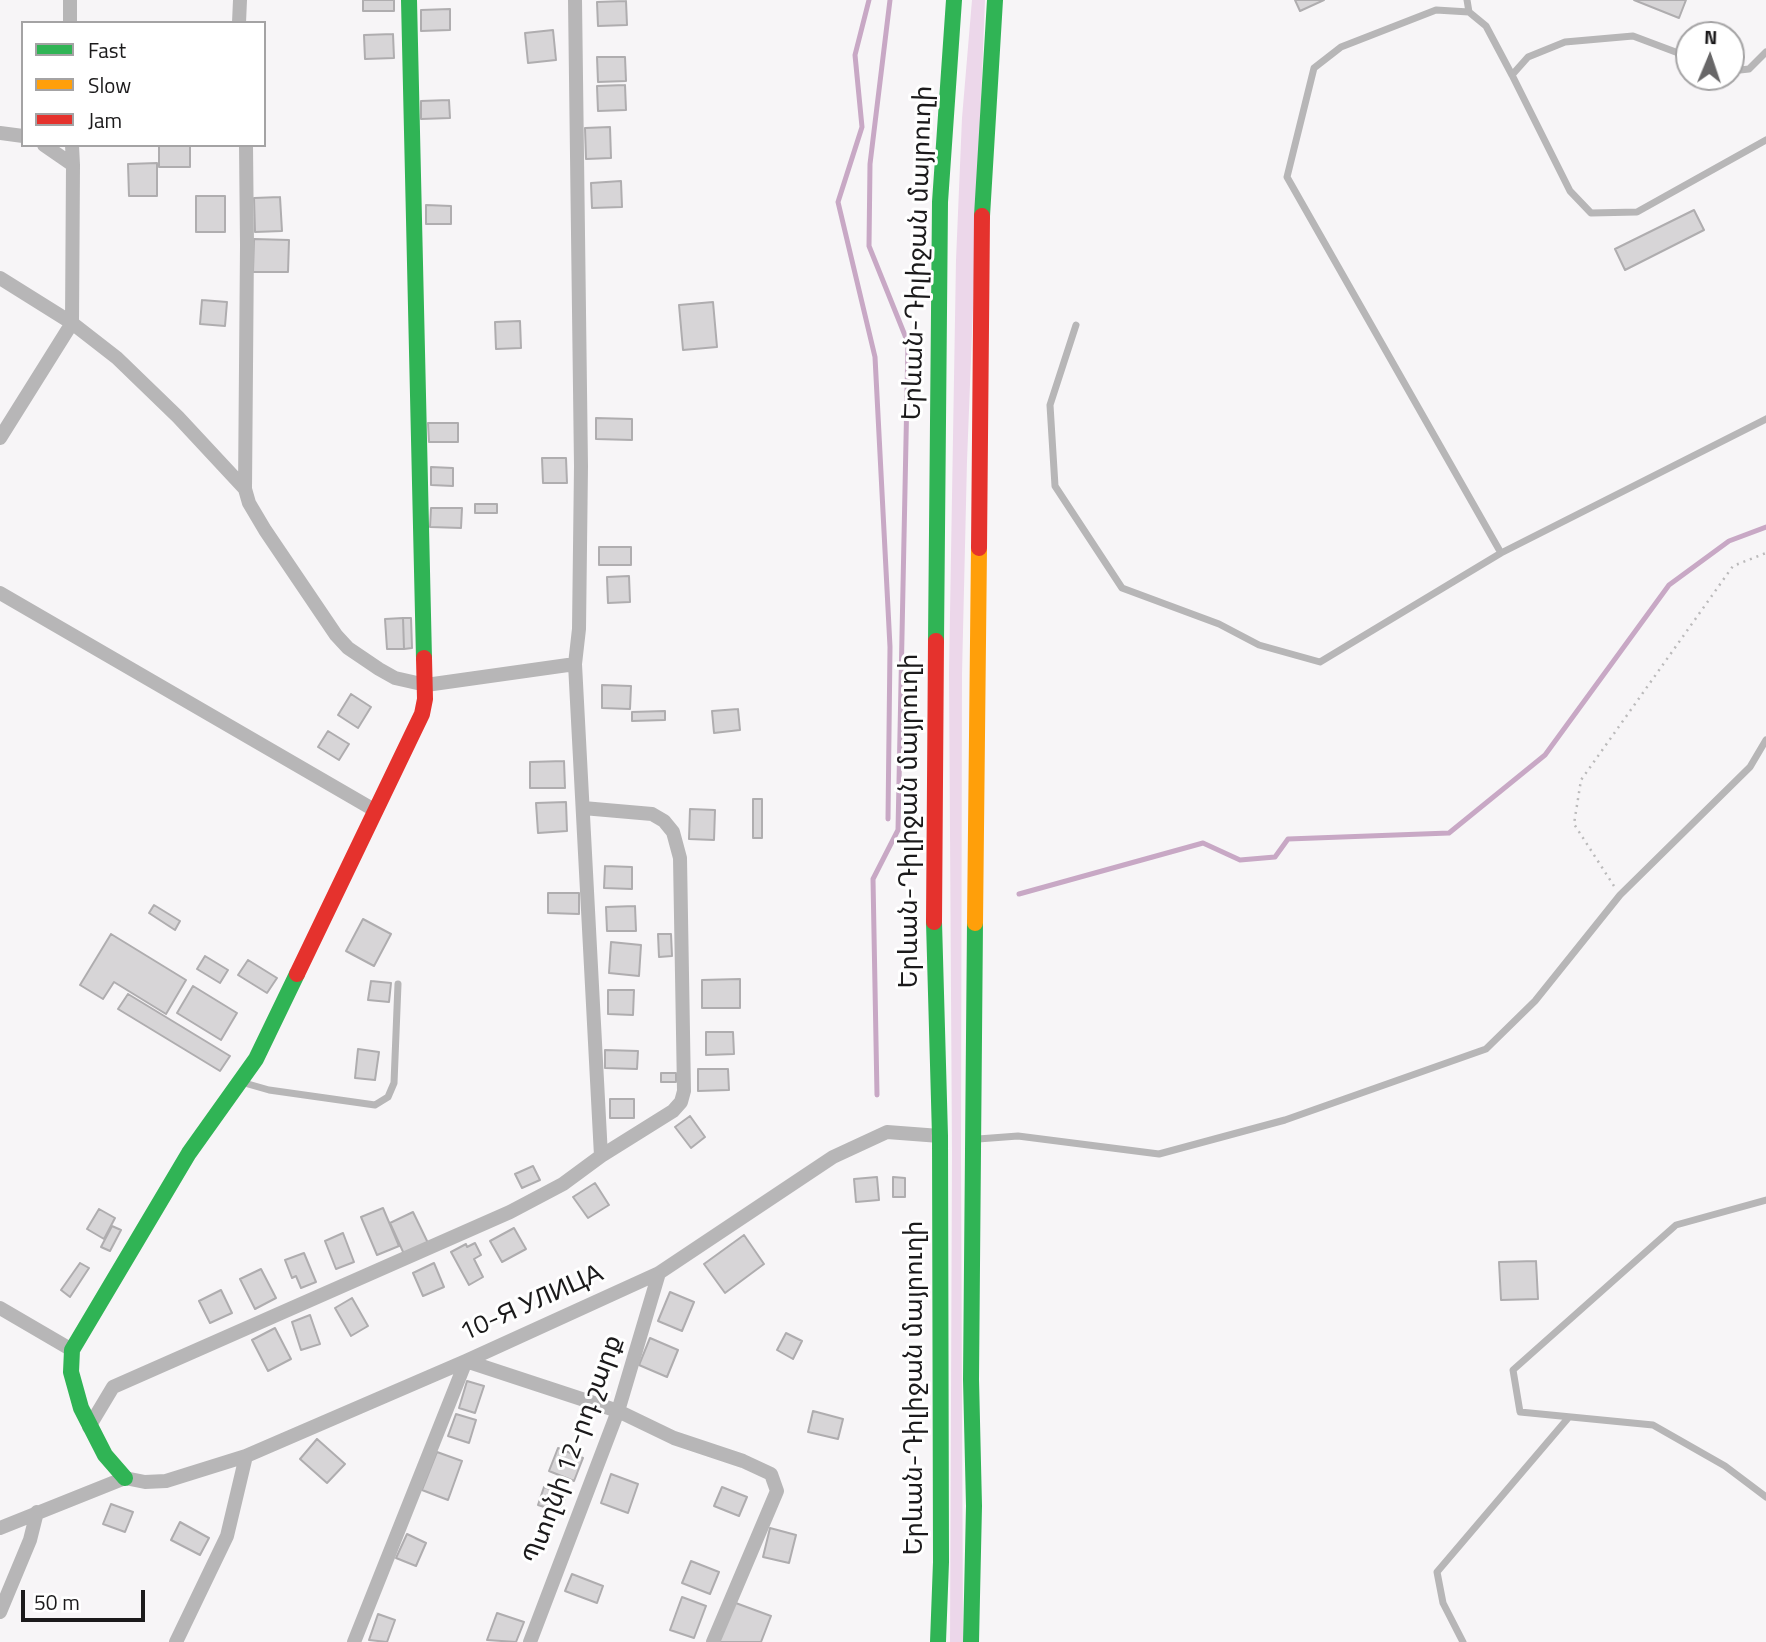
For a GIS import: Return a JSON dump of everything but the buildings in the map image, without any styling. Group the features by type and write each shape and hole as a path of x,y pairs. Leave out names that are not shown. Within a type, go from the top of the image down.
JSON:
{"main road":[{"path":"125,1478 105,1455 81,1408 71,1372 72,1350 189,1153 256,1059 422,714 426,685 409,0"},
{"name":"Երևան-Դիլիջան մայրուղի","path":"938,1642 941,1562 940,1136 933,886 940,202 954,0"},
{"path":"971,1642 982,200 995,0"}],"street":[{"path":"70,0 70,21"},
{"path":"239,21 240,0"},
{"path":"575,0 581,467 579,629 575,664 601,1156"},
{"path":"0,133 21,136"},
{"path":"47,147 73,165"},
{"path":"0,438 72,323 72,147"},
{"path":"246,147 245,489 249,503 265,530 336,635 348,648 379,670 395,677 426,685 575,664"},
{"path":"0,278 72,323 117,358 178,417 245,489"},
{"path":"0,593 376,811"},
{"path":"89,1427 113,1387 510,1212 563,1184 601,1156 673,1111 681,1102 684,1091 680,858 673,832 664,821 652,814 583,808"},
{"name":"10-Я УЛИЦА","path":"125,1478 145,1482 166,1481 246,1456 466,1361 659,1273 833,1157 887,1132 940,1136"},
{"name":"Պտղնի 12-րդ շարք","path":"530,1642 618,1411 659,1273"},
{"path":"0,1308 72,1350"},
{"path":"354,1642 466,1361 618,1411 674,1438 743,1461 771,1474 777,1491 713,1642"},
{"path":"176,1642 227,1536 246,1456"},
{"path":"0,1528 125,1478"},
{"path":"0,1612 30,1540 37,1512"}],"lane":[{"path":"1467,0 1469,12"},
{"path":"1501,553 1287,177 1314,68 1341,47 1436,10 1469,12 1486,26 1570,191 1591,213 1637,212 1766,140"},
{"path":"1512,75 1528,57 1565,42 1633,36 1675,52"},
{"path":"1745,69 1749,69 1766,52"},
{"path":"1076,325 1050,405 1055,485 1122,588 1219,624 1259,645 1320,662 1501,553 1766,419"},
{"path":"974,1140 1018,1136 1159,1154 1284,1120 1486,1049 1535,1001 1620,895 1750,766 1766,740"},
{"path":"240,1081 269,1090 375,1105 388,1097 394,1083 398,984"},
{"path":"1766,1200 1676,1225 1513,1370 1520,1412 1653,1424 1724,1466 1766,1497"},
{"path":"1463,1642 1443,1603 1437,1572 1569,1417"}],"path":[{"path":"1620,895 1574,824 1581,780 1733,566 1766,553"}],"shaded area":[{"path":"972,0 985,0 967,461 962,674 963,1642 950,1642 952,1154 949,673 956,260 962,118"}],"waterway":[{"path":"869,0 855,55 862,127 838,202 875,357 890,647 888,819"},
{"path":"877,1095 873,879 898,830 908,343 869,246 870,164 890,0"},
{"path":"1019,894 1203,843 1240,860 1275,857 1288,839 1449,833 1545,755 1669,585 1729,541 1766,527"}],"traffic: fast":[{"path":"409,0 424,658"},
{"path":"936,641 940,202 954,0"},
{"path":"982,216 995,0"},
{"path":"934,922 940,1136 941,1562 938,1642"},
{"path":"971,1642 974,1506 971,1379 975,923"},
{"path":"125,1478 105,1455 81,1408 71,1372 72,1350 189,1153 256,1059 297,974"}],"traffic: slow":[{"path":"975,923 979,548"}],"traffic: jam":[{"path":"979,548 982,216"},
{"path":"934,922 936,641"},
{"path":"297,974 422,714 425,699 424,658"}]}
